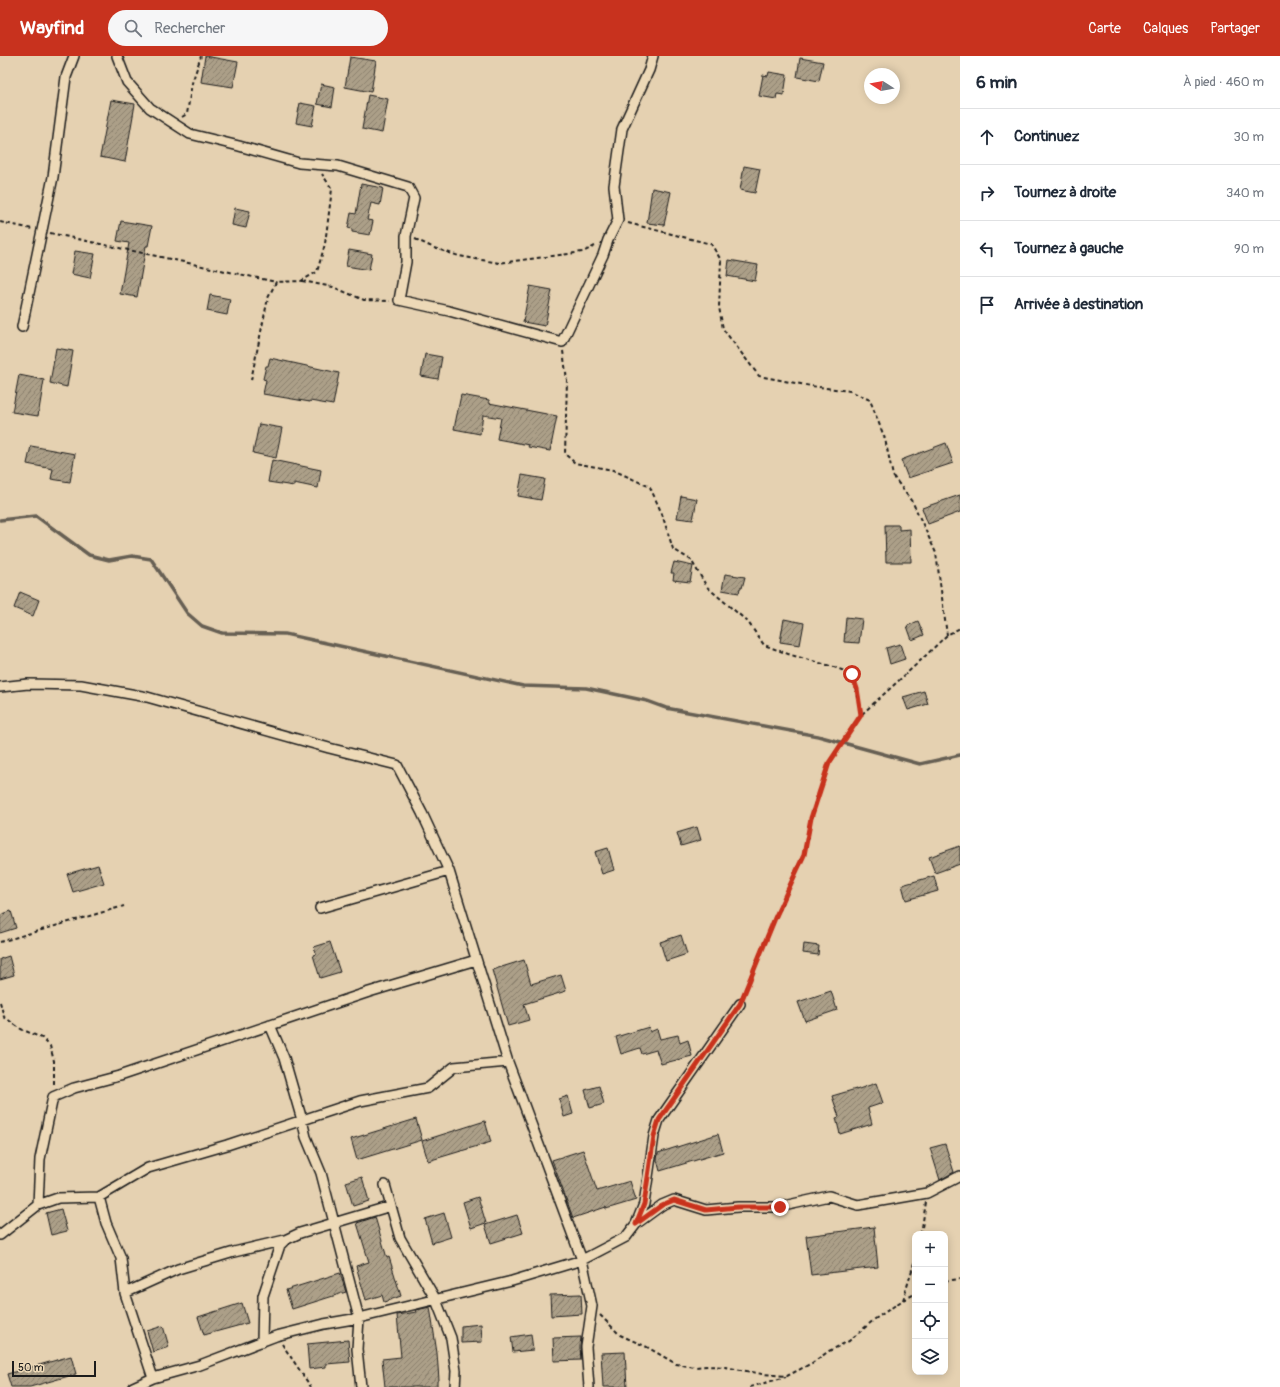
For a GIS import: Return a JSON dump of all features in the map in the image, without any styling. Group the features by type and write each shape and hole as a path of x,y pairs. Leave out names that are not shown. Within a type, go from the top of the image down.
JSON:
{"street":[{"path":"22,327 53,177 66,77 74,56"},
{"path":"117,56 127,82 150,108 190,134 299,163 338,166 408,187 414,198 406,236 406,262 399,300 449,311 562,342 618,220 614,186 622,130 649,70 653,56"},
{"path":"0,687 28,684 81,685 147,697 329,748 397,765 422,813 449,872 508,1062 582,1260 592,1306 586,1347 589,1387"},
{"path":"320,908 449,872"},
{"path":"38,1205 40,1159 53,1097 74,1088 119,1076 369,992 476,960"},
{"path":"133,1387 153,1378 200,1365 276,1336 436,1300 512,1281 582,1260 626,1237 636,1224 644,1204 654,1136 659,1120 740,1004"},
{"path":"270,1025 284,1058 306,1137 321,1173 359,1318 358,1350 361,1387"},
{"path":"0,1235 38,1205 58,1198 99,1197 148,1168 227,1145 360,1101 428,1088 454,1067 508,1062"},
{"path":"636,1224 662,1205 674,1200 706,1210 738,1207 780,1207 829,1196 858,1205 927,1193 960,1176"},
{"path":"385,1185 400,1238 436,1300 451,1338 456,1371 455,1387"},
{"path":"99,1197 106,1223 121,1258 125,1293 153,1378"},
{"path":"125,1293 178,1269 234,1252 284,1240 300,1233 390,1206"},
{"path":"262,1342 263,1296 280,1245 284,1240"}],"path":[{"path":"173,123 187,114 192,83 201,56"},
{"path":"301,281 317,272 325,244 332,189 316,165"},
{"path":"618,220 711,244 721,260 719,307 723,329 759,376 811,386 850,391 870,400 885,440 893,476 913,502 936,553 947,635"},
{"path":"0,222 276,282 301,281 333,287 364,300 384,302 399,300"},
{"path":"406,236 434,248 459,256 499,263 583,252 608,240"},
{"path":"251,380 268,298 276,282"},
{"path":"562,342 567,380 565,454 575,463 613,470 650,487 662,514 673,549 691,560 707,587 748,622 764,645 852,674 857,689 861,715"},
{"path":"740,1004 775,918 804,855 811,818 829,763 861,715 947,635 960,628"},
{"path":"0,942 124,906"},
{"path":"0,1002 4,1017 21,1029 42,1038 50,1046 54,1061 53,1097"},
{"path":"921,1231 927,1193"},
{"path":"902,1300 913,1267"},
{"path":"948,1280 960,1278"},
{"path":"750,1387 787,1376 812,1363 849,1341 874,1319 902,1300 912,1295"},
{"path":"592,1306 620,1335 647,1347 676,1364 695,1367 726,1367 762,1374 787,1376"},
{"path":"276,1336 311,1387"}],"building":[{"path":"205,56 238,62 233,87 201,82"},
{"path":"350,57 376,61 371,92 345,87"},
{"path":"800,58 823,62 819,81 797,77"},
{"path":"769,72 787,75 784,95 777,94 776,99 759,96 763,75 768,76"},
{"path":"321,84 335,87 332,107 317,104"},
{"path":"368,95 388,99 382,133 362,129"},
{"path":"111,100 135,104 125,162 100,157"},
{"path":"300,103 316,106 312,126 296,123"},
{"path":"744,166 760,169 755,193 740,190"},
{"path":"361,184 383,188 380,205 371,203 367,220 373,221 370,235 352,232 352,229 348,228 351,213 356,214"},
{"path":"652,188 671,192 664,225 647,223"},
{"path":"235,208 250,211 246,228 232,225"},
{"path":"121,221 152,226 148,246 146,246 137,297 120,294 129,243 117,241"},
{"path":"349,250 372,254 369,270 346,266"},
{"path":"75,251 95,254 90,278 71,274"},
{"path":"729,260 758,265 755,281 727,276"},
{"path":"530,286 552,290 545,326 523,322"},
{"path":"210,295 230,299 227,315 207,311"},
{"path":"56,348 73,351 67,387 50,383"},
{"path":"425,354 442,357 438,379 421,376"},
{"path":"270,358 339,373 333,405 263,394 266,380 263,379 266,366 268,366"},
{"path":"19,375 44,380 38,416 12,412"},
{"path":"461,395 489,400 489,403 557,416 550,451 528,447 529,445 497,439 501,418 483,415 480,434 454,429"},
{"path":"259,424 282,428 276,458 253,453"},
{"path":"946,443 953,463 908,478 901,460"},
{"path":"31,446 75,454 70,482 51,479 53,469 27,464"},
{"path":"272,460 321,470 318,488 294,483 294,486 268,482"},
{"path":"522,475 545,479 541,500 518,496"},
{"path":"960,495 960,512 928,524 922,508"},
{"path":"681,496 697,499 693,520 677,518"},
{"path":"885,525 899,525 899,530 910,529 911,562 886,562"},
{"path":"674,562 693,566 690,582 673,580 674,573 671,573"},
{"path":"725,574 745,577 739,593 722,590"},
{"path":"20,592 39,600 33,616 14,608"},
{"path":"846,617 862,619 859,643 844,642"},
{"path":"784,619 804,623 800,645 780,642"},
{"path":"918,621 924,635 912,640 907,626"},
{"path":"900,644 905,659 890,664 886,648"},
{"path":"924,691 928,704 908,710 903,697"},
{"path":"697,827 701,840 681,846 677,833"},
{"path":"960,846 960,864 935,873 929,857"},
{"path":"608,848 614,870 602,874 595,852"},
{"path":"98,865 104,883 73,892 67,874"},
{"path":"934,876 938,891 906,900 902,885"},
{"path":"11,911 16,928 0,933 0,915"},
{"path":"681,935 687,954 666,961 660,942"},
{"path":"330,942 340,972 320,978 313,955 316,954 314,947"},
{"path":"804,944 819,946 818,955 803,953"},
{"path":"9,956 14,975 0,979 0,959"},
{"path":"524,960 531,984 561,975 566,991 524,1004 529,1020 508,1026 492,970"},
{"path":"831,991 837,1010 805,1021 798,1002"},
{"path":"649,1027 650,1032 657,1029 660,1039 678,1035 680,1043 688,1040 692,1056 661,1064 656,1050 642,1054 640,1048 621,1054 616,1037"},
{"path":"876,1083 883,1103 868,1108 872,1124 840,1134 836,1118 839,1117 832,1096"},
{"path":"599,1086 604,1104 590,1108 585,1090"},
{"path":"568,1096 573,1114 564,1117 559,1099"},
{"path":"416,1119 422,1140 357,1160 351,1139"},
{"path":"485,1121 491,1142 428,1161 422,1141"},
{"path":"718,1134 723,1152 660,1171 657,1160 658,1153"},
{"path":"945,1144 954,1172 940,1180 930,1148"},
{"path":"583,1150 597,1191 630,1181 636,1200 606,1209 606,1207 573,1218 552,1160"},
{"path":"362,1177 369,1201 353,1206 346,1182"},
{"path":"478,1197 486,1223 471,1228 463,1202"},
{"path":"61,1209 67,1231 51,1235 46,1213"},
{"path":"444,1213 451,1237 432,1243 425,1219"},
{"path":"517,1215 523,1233 491,1243 485,1225"},
{"path":"375,1217 387,1258 389,1257 401,1296 384,1302 382,1295 366,1300 356,1266 369,1262 357,1223"},
{"path":"874,1227 878,1267 811,1275 806,1236"},
{"path":"340,1273 346,1292 292,1309 286,1290"},
{"path":"581,1294 582,1314 551,1316 550,1295"},
{"path":"242,1303 248,1323 204,1335 198,1317"},
{"path":"430,1307 437,1353 439,1380 437,1381 437,1387 385,1387 382,1359 401,1357 397,1315 417,1312 416,1310"},
{"path":"481,1324 482,1342 461,1343 461,1326"},
{"path":"163,1326 169,1347 153,1352 147,1331"},
{"path":"531,1334 533,1350 513,1352 511,1337"},
{"path":"581,1337 581,1360 554,1361 553,1338"},
{"path":"348,1340 350,1362 326,1364 326,1367 309,1369 307,1344"},
{"path":"625,1352 627,1387 603,1387 601,1353"},
{"path":"71,1356 76,1374 30,1387 11,1387 7,1374"}],"waterway":[{"path":"0,520 36,516 89,555 109,560 132,556 151,559 187,613 202,626 222,633 285,634 523,686 586,688 647,701 666,708 818,736 920,764 960,755"}],"route":[{"path":"780,1207 738,1207 706,1210 674,1200 662,1205 636,1224 644,1204 654,1136 659,1120 740,1004 775,918 804,855 811,818 829,763 861,715 857,689 852,674"}]}
